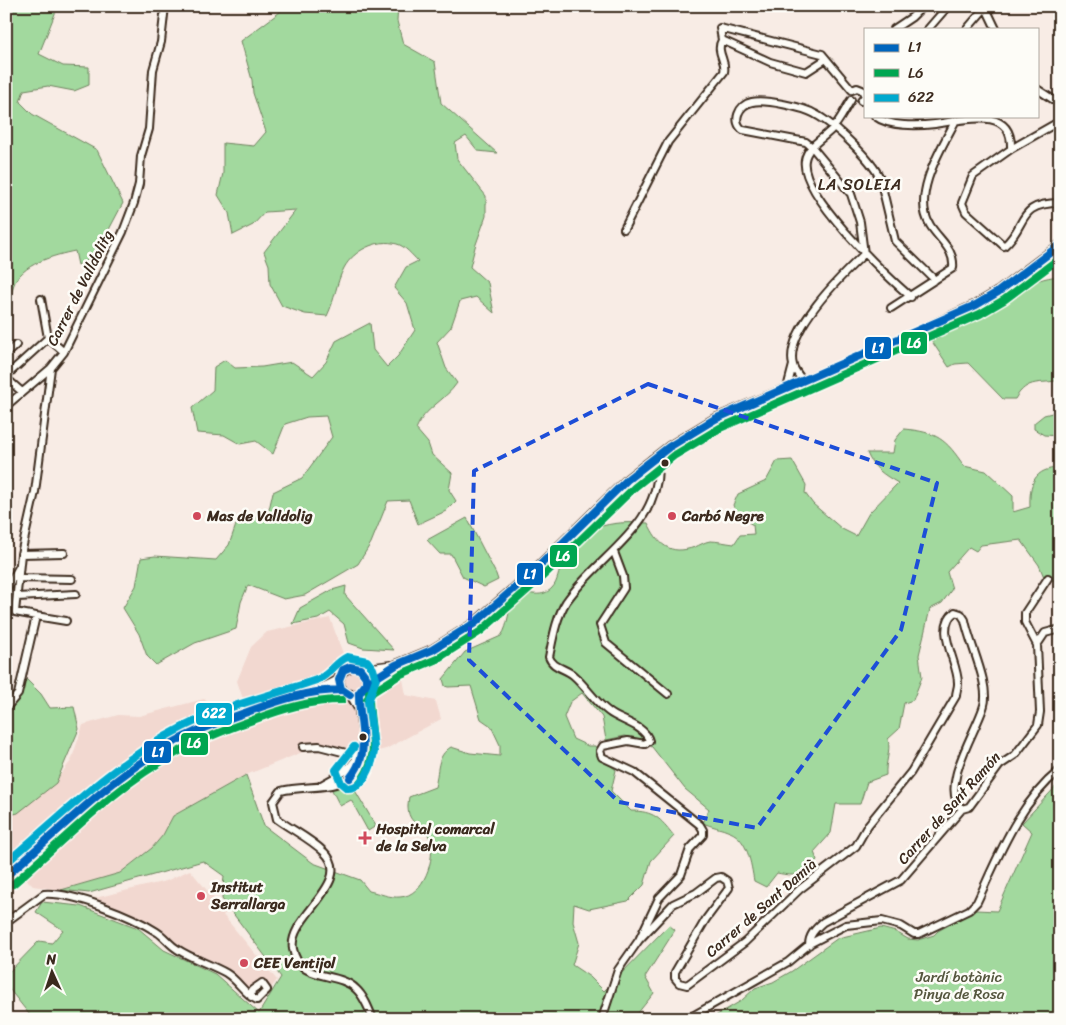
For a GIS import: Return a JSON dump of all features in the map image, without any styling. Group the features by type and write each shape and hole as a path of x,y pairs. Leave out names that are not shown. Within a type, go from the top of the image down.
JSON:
{"main road":[{"path":"320,690 350,693 396,665 432,650 475,623 652,460 715,419 976,305 998,292 1060,245"},
{"path":"362,670 396,665"},
{"path":"6,876 122,778 161,750 226,719 272,703 320,690 338,680 342,672 348,668 356,667 362,670 366,676 366,684"},
{"path":"338,680 350,693"}],"street":[{"name":"Carrer de Valldolitg","path":"17,597 21,554 35,492 51,368 64,352 123,232 134,203 139,184 140,156 149,129 153,70 161,42 165,6"},
{"path":"896,28 912,17 923,6"},
{"path":"929,28 948,6"},
{"path":"968,28 985,7 996,28"},
{"path":"624,229 668,142 724,72 725,68 719,49 722,40 720,28 822,54 852,90"},
{"path":"722,40 770,62 806,72 826,60"},
{"path":"852,90 863,88"},
{"path":"852,90 851,100 834,128 812,147 805,163 809,177 820,198 864,254 910,297"},
{"path":"1038,90 1060,104"},
{"path":"851,100 856,103 863,103"},
{"path":"864,254 860,222 851,194 812,147 806,142 743,130 738,126 736,120 741,108 750,102 759,101 788,105 814,113 834,128 876,169 880,178 895,241 935,280"},
{"path":"878,118 880,120 918,125 977,118 1000,123 1007,129 1011,149"},
{"path":"891,308 953,268 954,260 950,250 925,216 924,200 932,167 956,120"},
{"path":"1060,121 1011,149 973,176 962,203 966,212 1004,246 1027,212 1035,206 1047,203 1060,203"},
{"path":"787,388 793,365 795,346 803,325 825,293 864,254"},
{"path":"41,299 48,338 64,352"},
{"path":"6,376 48,338"},
{"path":"6,354 16,345"},
{"path":"793,365 803,382"},
{"path":"6,366 6,376 22,392"},
{"path":"6,406 51,368"},
{"path":"602,1019 618,970 639,940 651,911 659,898 682,875 690,849 703,835 704,830 634,772 602,757 600,751 602,746 628,741 645,744 649,742 648,737 639,729 608,712 572,674 557,667 549,657 560,614 567,601 584,579 614,552 639,523 653,499 658,466 652,460"},
{"path":"614,552 623,576 624,588 600,625 602,634 606,643 668,694"},
{"path":"21,554 64,553"},
{"path":"6,590 20,566"},
{"path":"19,578 72,579"},
{"path":"1048,578 1025,613 1025,622 1036,645 1045,633 1060,629"},
{"path":"66,620 15,612 17,597 76,594"},
{"name":"Carrer de Sant Damià","path":"639,940 673,904 696,894 716,878 721,877 727,882 729,888 726,895 706,919 675,972 675,978 679,984 687,985 744,942 800,890 856,846 868,825 911,772 956,696 958,684 948,639 947,624 950,616 955,612 961,614 965,620 985,692 984,705 965,747 958,772 956,798 958,805 962,809"},
{"path":"6,708 18,694 36,616"},
{"name":"Carrer de Sant Ramón","path":"809,945 809,938 822,922 901,880 962,809 969,808 1000,765 1014,755 1038,725 1040,712 1036,645"},
{"path":"350,693 358,707 364,750 362,764 345,782 332,786 280,791 273,802 277,819 326,852 332,866 332,878 296,929 292,948 299,964 314,975 339,979 356,988 373,1019"},
{"path":"303,747 319,746 358,756"},
{"path":"317,786 346,771 364,750"},
{"path":"346,771 342,764 349,754"},
{"path":"358,756 362,764"},
{"path":"687,1019 788,962 809,945 846,925 882,921 901,926 914,934 919,934 969,910 977,902 1012,829 1030,798 1060,770"},
{"path":"6,922 44,894 77,898 134,920 158,932 176,949 227,974 250,997"}],"highlighted area":[{"path":"648,384 937,483 901,630 757,828 619,802 469,660 474,471"}],"shaded area":[{"path":"330,618 345,659 368,662 376,683 402,674 406,695 436,701 441,719 386,749 369,753 334,753 310,749 246,775 173,816 163,835 152,848 120,873 61,890 33,886 6,859 6,821 53,784 71,761 83,725 118,715 139,716 204,699 211,705 243,699 237,681 251,647 267,632"},
{"path":"190,870 226,913 223,915 277,980 269,991 260,980 248,993 228,972 177,948 158,927 91,899 166,881"}],"green space":[{"path":"6,6 58,6 39,54 63,66 89,67 89,85 74,91 48,86 24,90 20,102 32,114 97,150 123,203 95,256 78,265 75,251 48,258 30,267 17,279 13,287 9,311 6,310"},
{"path":"281,6 398,6 397,21 403,44 435,62 441,103 497,153 478,151 466,136 455,143 457,159 486,196 486,216 470,267 488,283 494,313 476,297 460,301 451,327 437,342 446,368 457,383 447,395 424,415 416,429 428,443 432,455 452,473 449,490 456,501 446,511 418,524 409,500 388,501 371,543 358,564 305,595 284,599 248,585 241,602 236,629 195,643 156,665 147,656 139,634 123,608 136,586 141,558 155,556 216,560 229,545 238,519 268,514 273,492 302,478 332,437 326,416 307,417 285,424 273,454 256,441 240,444 224,435 197,433 192,408 213,390 214,367 225,360 235,368 262,367 292,362 313,376 326,362 336,341 370,323 373,350 387,367 398,356 415,330 407,303 394,288 406,267 418,261 400,245 389,243 374,244 353,256 341,274 327,316 305,314 282,306 270,284 269,265 264,252 296,210 265,212 253,225 233,235 229,213 218,195 223,173 223,143 254,146 266,132 253,93 252,80 241,41 280,12"},
{"path":"1060,276 1060,380 1035,383 1025,387 1015,399 1003,399 968,363 955,364 949,367 929,337 952,330 975,319 1022,288 1038,280"},
{"path":"1060,411 1060,436 1044,435 1034,429 1034,423 1044,415"},
{"path":"904,429 933,435 952,449 964,466 986,471 1013,496 1013,512 1030,507 1032,485 1039,474 1051,469 1060,468 1060,583 1044,577 1039,565 1021,540 981,545 976,551 969,547 947,572 952,589 942,603 930,609 919,655 922,677 913,700 904,703 899,729 888,739 886,775 867,782 860,804 836,804 831,833 814,852 817,860 813,865 800,874 777,873 766,887 754,881 748,853 741,840 730,832 703,823 709,809 685,789 652,747 639,739 625,736 606,740 602,717 582,693 570,702 564,717 573,739 588,746 595,746 598,755 616,770 611,791 631,811 645,812 656,817 665,824 674,836 651,861 644,885 628,901 589,909 574,904 573,922 579,943 572,965 590,977 604,991 669,925 675,930 645,977 654,993 633,1019 33,1019 6,985 6,975 39,941 52,943 63,930 36,912 42,902 80,906 138,928 164,950 215,974 259,1013 281,977 222,899 224,876 203,861 89,893 61,890 120,873 152,848 163,835 173,816 246,775 264,826 313,863 360,880 369,891 392,897 408,895 422,883 431,856 430,839 409,814 409,797 435,787 440,759 451,747 470,753 500,756 500,745 491,726 481,719 471,686 448,687 445,686 443,679 465,652 501,636 506,626 511,606 517,597 524,594 543,594 547,592 554,586 562,564 578,540 597,528 608,525 648,523 660,542 671,549 678,550 695,547 710,541 734,544 740,535 754,534 753,525 737,515 733,505 738,494 766,481 777,461 792,460 806,485 805,493 813,504 842,529 856,536 869,513 898,483 880,471 872,463 867,453 893,453 895,440"},
{"path":"467,518 498,580 484,587 463,577 451,554 440,554 427,540"},
{"path":"346,586 345,595 394,650 363,648 349,643 344,624 330,612 318,619 293,624 300,608 332,590"},
{"path":"26,679 41,694 50,708 74,707 79,729 56,783 18,813 6,816 6,714 18,700"},
{"path":"350,782 376,826 368,831 351,800 340,806 331,788"},
{"name":"Jardí botànic Pinya de Rosa","path":"1060,782 1060,1019 710,1019 741,1001 755,988 773,982 792,971 838,938 881,928 896,932 908,939 918,940 934,935 976,910 997,911 1032,832 1022,823"}],"transit line":[{"name":"L1","path":"359,693 366,684 396,665 432,650 475,623 535,570 628,479 669,447 715,419 976,305 998,292 1060,245"},
{"name":"L6","path":"367,699 373,692 401,674 437,659 481,631 542,577 635,487 675,455 720,428 980,314 1004,300 1060,258"},
{"name":"622","path":"6,863 91,789 158,741 216,712 319,679 347,657 367,661 373,669 376,679 368,702 374,747"},
{"name":"L1","path":"350,695 341,689 339,680 343,670 350,667 360,669 366,677 366,687 359,693"},
{"name":"L1","path":"6,876 85,806 126,773 169,745 209,726 295,696 330,690 342,690"},
{"name":"L1","path":"350,778 357,768 363,748 359,693"},
{"name":"L6","path":"358,785 366,774 373,752 369,693"},
{"name":"L6","path":"13,884 111,797 154,766 176,753 214,735 275,712 308,703 342,700"},
{"name":"622","path":"354,747 336,770 341,783 347,788 358,785 366,775 374,752"}],"place":[{"name":"Mas de Valldolig","path":"197,516"},
{"name":"Carbó Negre","path":"672,516"},
{"name":"Hospital comarcal de la Selva","path":"365,838"},
{"name":"Institut Serrallarga","path":"201,896"},
{"name":"CEE Ventijol","path":"244,963"}],"district":[{"name":"LA SOLEIA","path":"860,184"}]}
